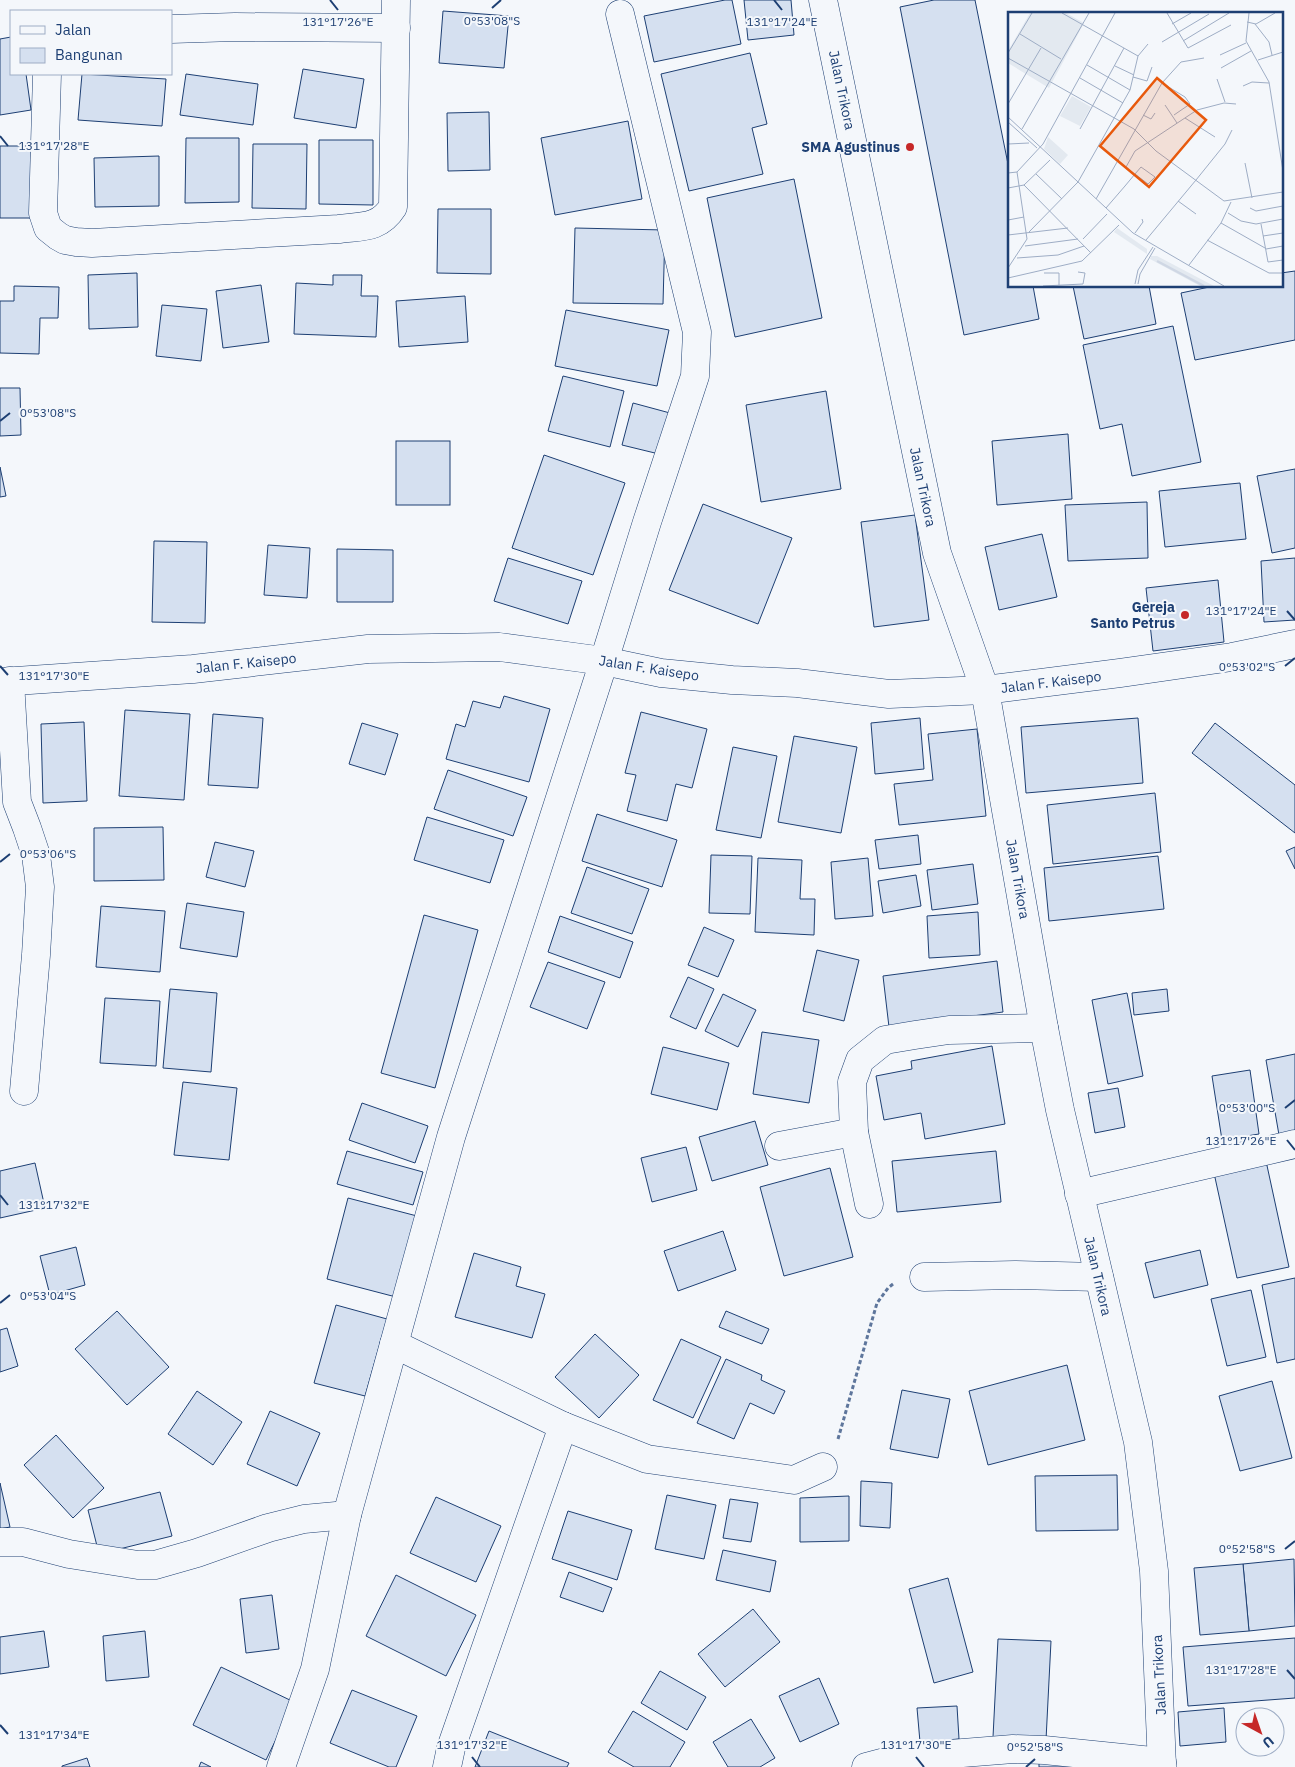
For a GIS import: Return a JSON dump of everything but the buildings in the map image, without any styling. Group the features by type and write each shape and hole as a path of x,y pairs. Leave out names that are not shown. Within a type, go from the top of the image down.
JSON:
{"street":[{"path":"47,75 43,213 48,228 65,240 92,243 339,229 376,224 393,207 396,0"},
{"name":"Jalan Trikora","path":"823,0 937,553 984,690 1044,1028 1079,1194 1138,1442 1154,1571 1162,1764"},
{"path":"281,1767 315,1669 347,1515 450,1137 695,376 698,332 620,14"},
{"path":"172,29 235,27 396,28"},
{"name":"Jalan F. Kaisepo","path":"5,681 194,669 368,649 499,647 604,661 661,673 732,680 796,683 889,694 984,690 1232,657 1295,644"},
{"path":"5,681 17,802 36,855 40,887 24,1091"},
{"path":"869,1204 854,1132 852,1082 860,1060 885,1040 949,1030 1044,1028"},
{"path":"779,1146 854,1132"},
{"path":"1079,1194 1295,1144"},
{"path":"924,1277 1016,1275 1099,1277"},
{"path":"394,1344 563,1426 647,1459 794,1480 823,1467"},
{"path":"447,1767 451,1748 563,1426"},
{"path":"0,1542 23,1542 69,1554 155,1566 268,1528 304,1519 347,1515"},
{"path":"866,1767 900,1758 1013,1749 1044,1750 1162,1764"}],"path":[{"path":"823,1467 835,1450 877,1303 888,1288 904,1275 924,1277"}],"place":[{"name":"SMA Agustinus","path":"910,147"},
{"name":"Gereja Santo Petrus","path":"1185,615"}]}
